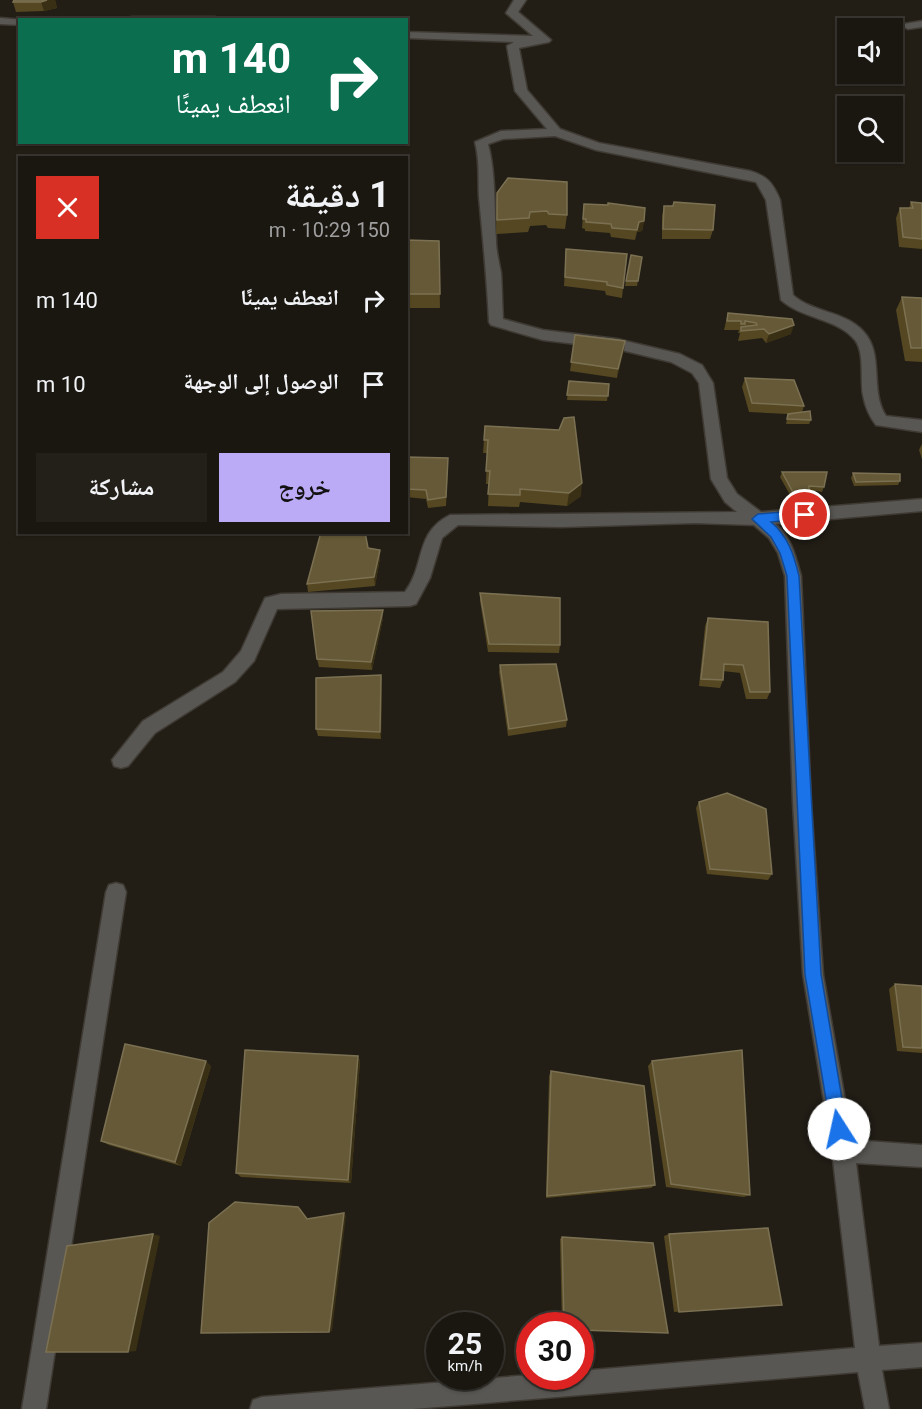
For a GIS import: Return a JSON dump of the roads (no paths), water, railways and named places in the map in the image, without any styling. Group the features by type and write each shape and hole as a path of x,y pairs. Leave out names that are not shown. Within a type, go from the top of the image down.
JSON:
{"street":[{"path":"520,0 512,13 545,40"},
{"path":"0,21 18,22"},
{"path":"908,26 922,24"},
{"path":"408,35 545,40"},
{"path":"545,40 513,46 521,91 556,132"},
{"path":"877,1409 868,1359 843,1151 813,974 793,576 786,552 775,533 731,498 719,479 706,383 697,369 675,358 616,344 543,335 496,322 489,240 490,218 486,197 486,160 481,142 501,135 556,132 596,146 761,179 768,187 773,200 786,297 799,308 840,323 854,332 866,345 873,411 881,421 922,426"},
{"path":"121,760 148,727 229,677 248,656 271,603 410,599 418,591 433,540 443,524 456,519 561,521 695,517 758,519 922,506"},
{"path":"34,1409 116,892"},
{"path":"843,1151 922,1156"},
{"path":"262,1409 348,1406 922,1355"}]}
